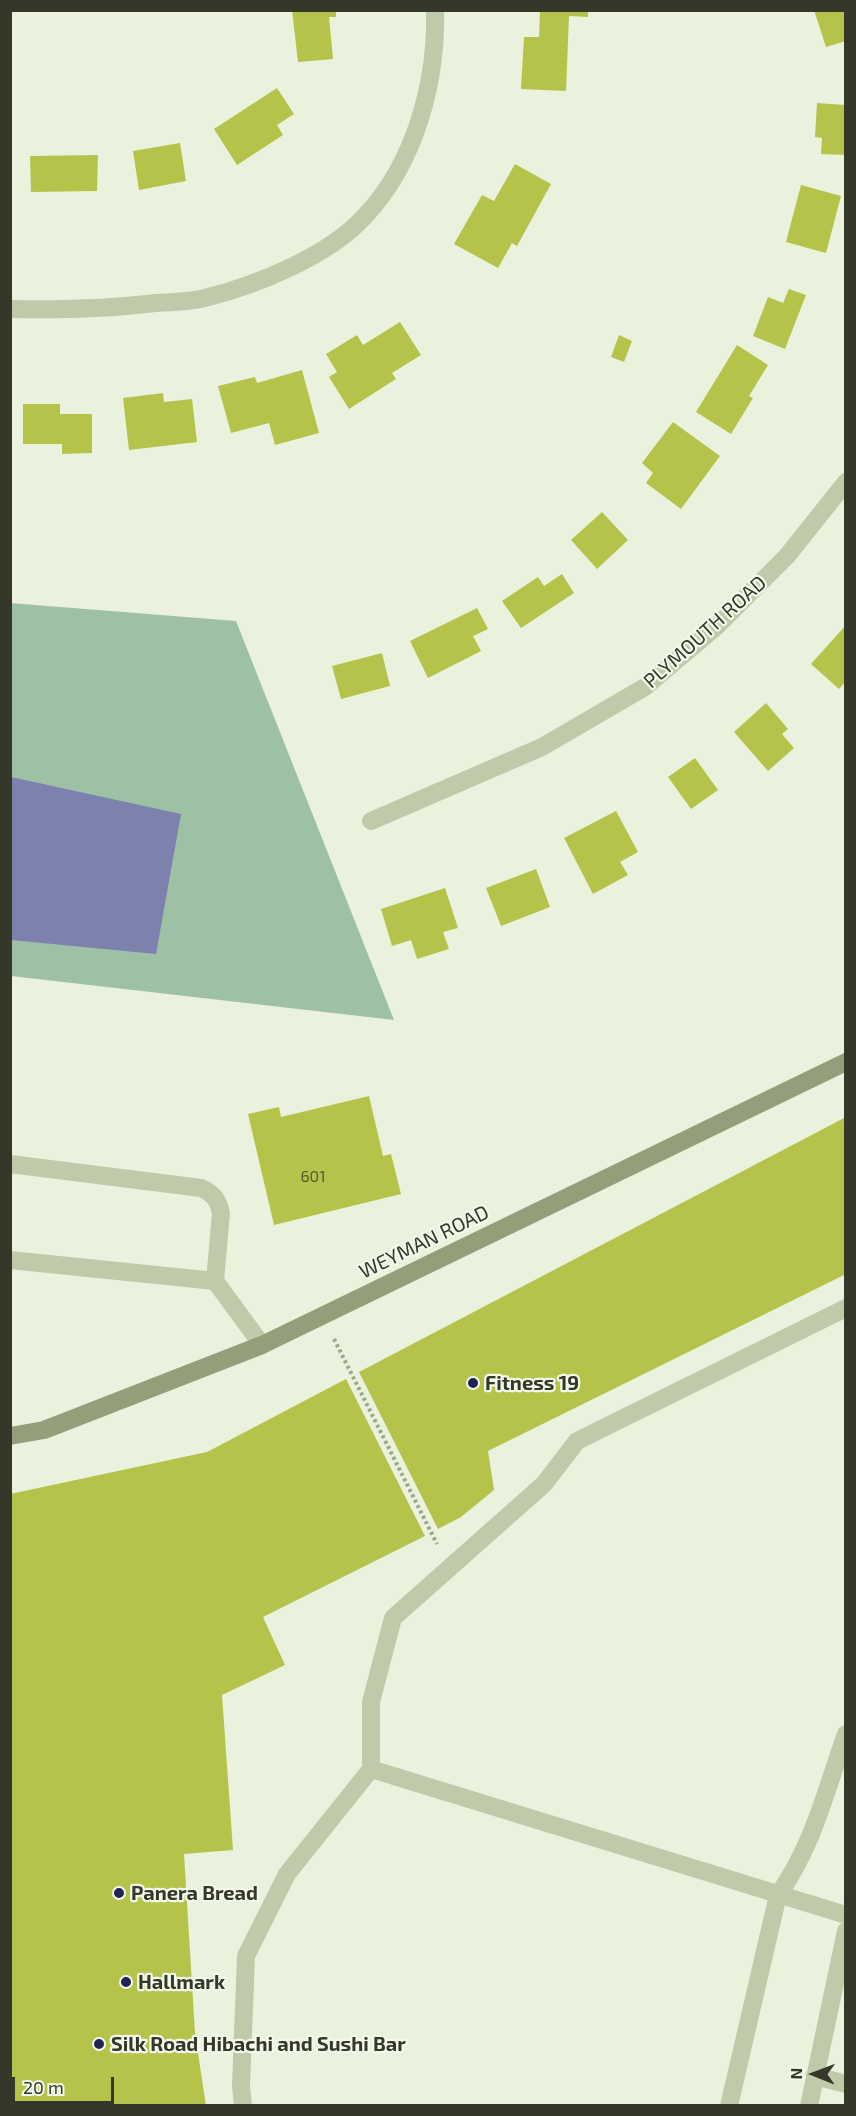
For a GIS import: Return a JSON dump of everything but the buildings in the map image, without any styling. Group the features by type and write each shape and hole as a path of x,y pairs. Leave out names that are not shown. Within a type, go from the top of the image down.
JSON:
{"street":[{"path":"10,309 91,310 204,298 282,271 325,248 365,217 399,172 423,106 436,46 435,10"},
{"name":"PLYMOUTH ROAD","path":"371,821 542,747 645,687 717,626 788,556 846,482"},
{"name":"WEYMAN ROAD","path":"10,1436 44,1430 262,1346 846,1062"},
{"path":"10,1164 201,1188 211,1192 219,1204 221,1213 215,1281 262,1346"},
{"path":"10,1260 215,1281"},
{"path":"243,2106 241,2086 246,1956 287,1874 371,1769 371,1702 393,1618 544,1484 577,1441 846,1308"},
{"path":"729,2106 778,1894 796,1869 813,1832 846,1734"},
{"path":"371,1769 846,1915"},
{"path":"809,2106 846,1930"},
{"path":"815,2076 846,2084"}],"path":[{"path":"323,1316 426,1521"}],"green space":[{"path":"10,603 236,621 394,1020 11,976"}],"water":[{"path":"11,777 181,814 156,954 11,940"}],"place":[{"name":"Fitness 19","path":"473,1383"},
{"name":"Panera Bread","path":"119,1893"},
{"name":"Hallmark","path":"126,1982"},
{"name":"Silk Road Hibachi and Sushi Bar","path":"99,2044"}]}
